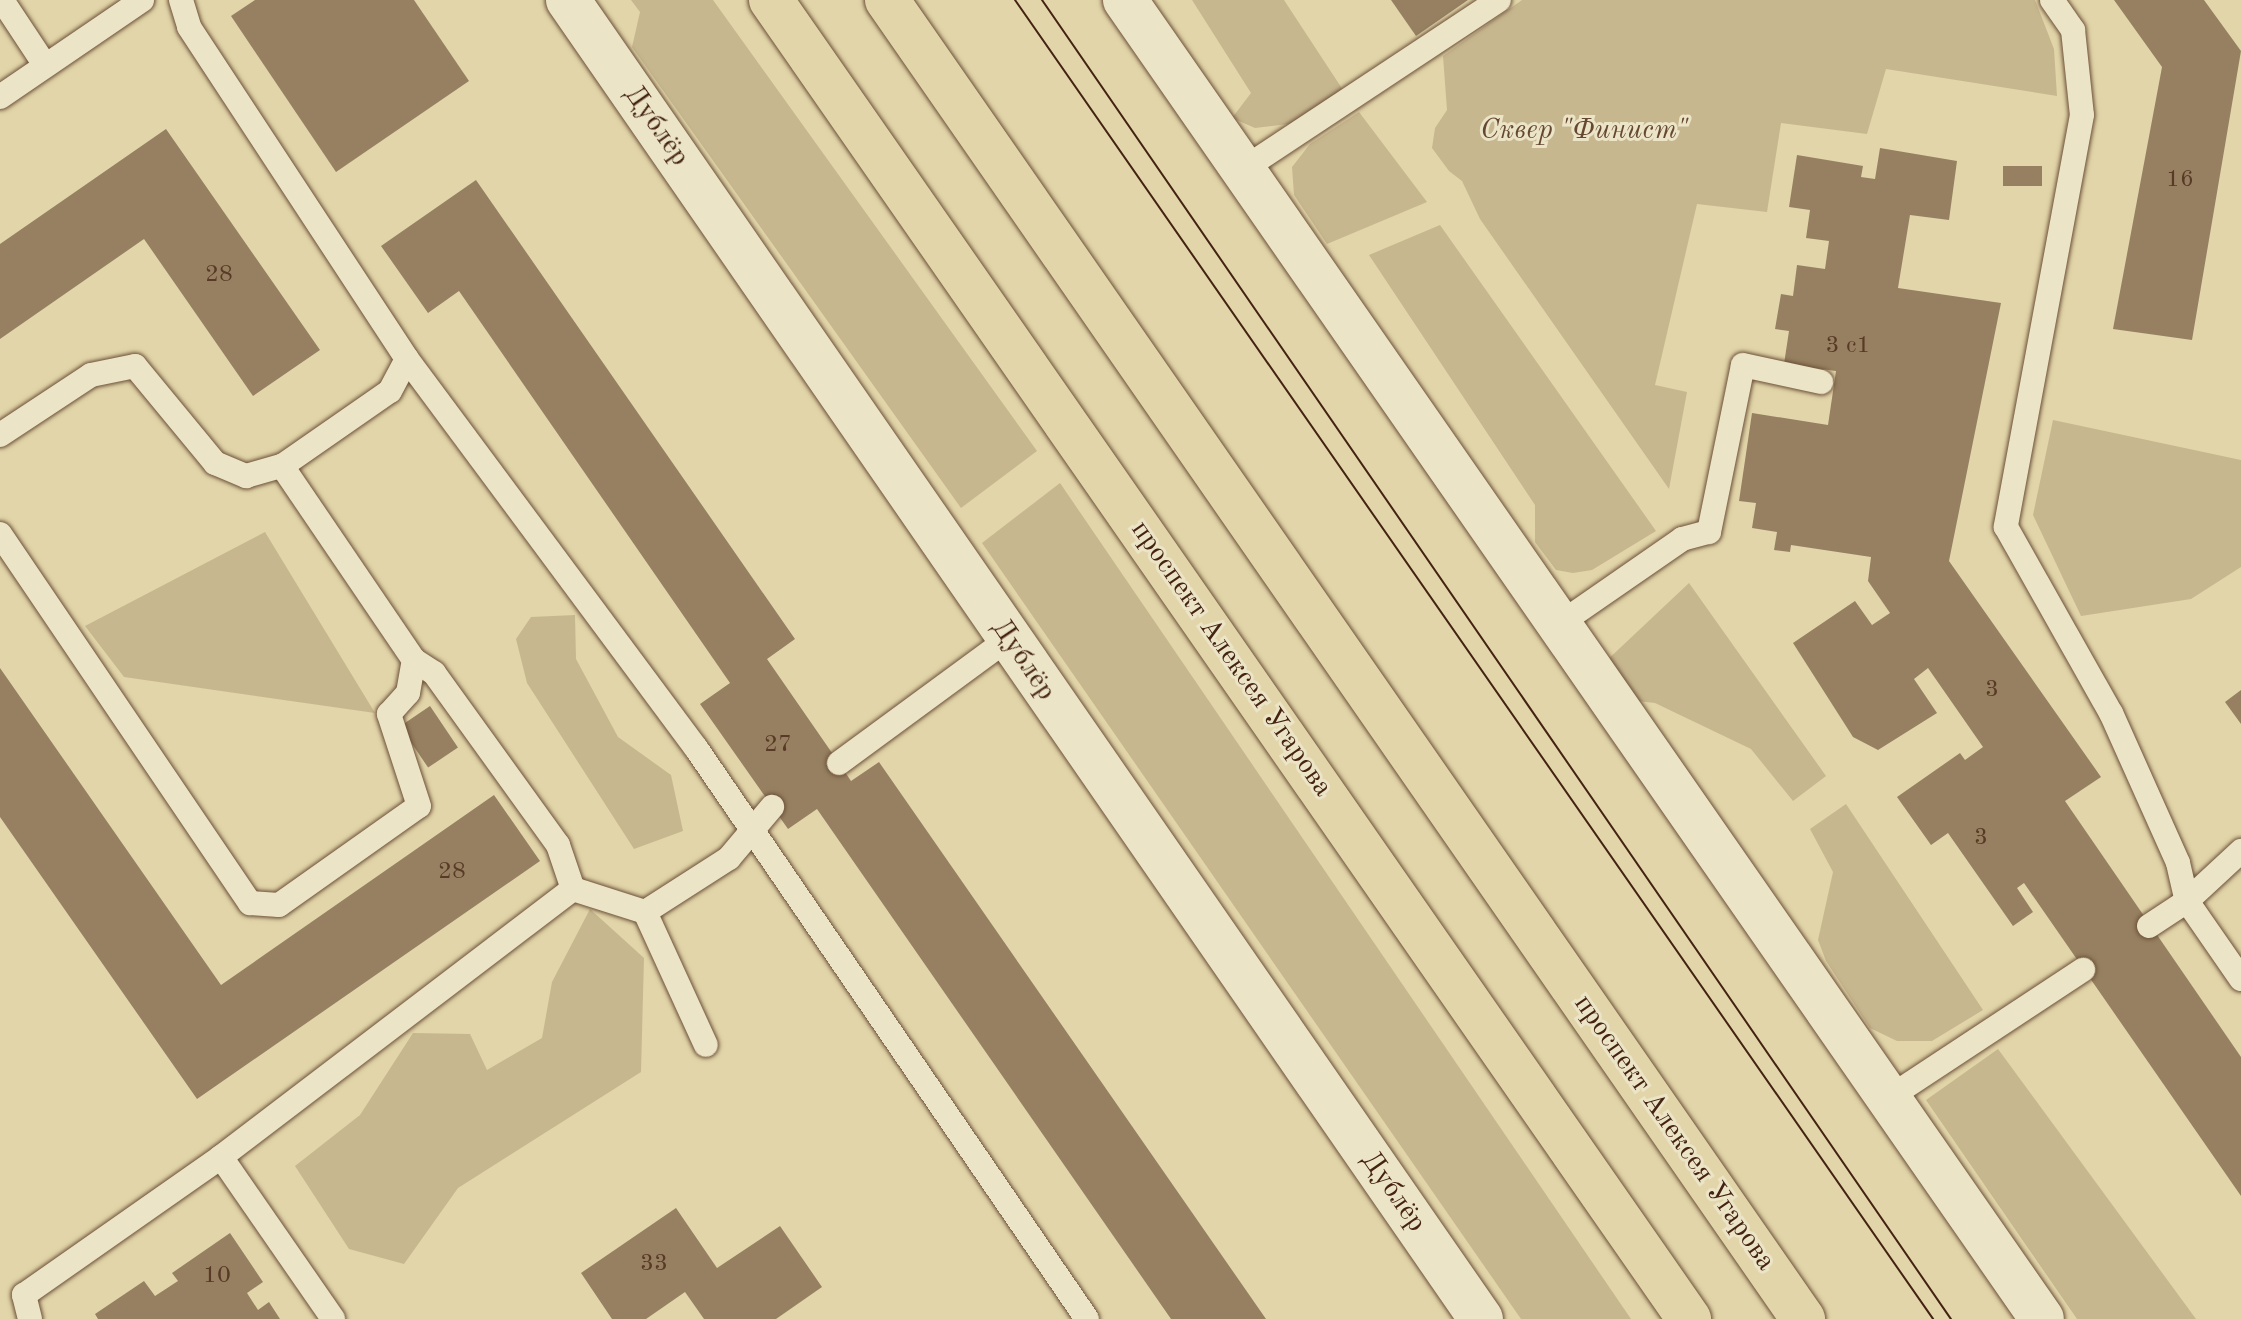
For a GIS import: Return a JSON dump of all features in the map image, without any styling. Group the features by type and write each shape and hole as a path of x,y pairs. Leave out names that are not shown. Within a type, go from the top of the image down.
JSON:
{"main road":[{"name":"проспект Алексея Угарова","path":"771,0 1689,1319"},
{"name":"проспект Алексея Угарова","path":"887,0 1803,1319"}],"street":[{"name":"Дублёр","path":"568,0 1481,1319"},
{"path":"1125,0 2042,1319"}],"lane":[{"path":"2,0 45,65"},
{"path":"0,97 142,0"},
{"path":"181,0 189,27 407,359 752,828 1087,1319"},
{"path":"1242,170 1499,0"},
{"path":"2052,0 2073,30 2082,115 2006,527 2111,713 2178,863 2187,901 2241,979"},
{"path":"0,435 91,375 135,366 215,463 246,476 282,466 390,391 407,359"},
{"path":"1558,625 1682,539 1709,532 1743,365 1821,382"},
{"path":"282,466 414,660 434,673 558,845 573,889"},
{"path":"0,534 250,903 279,905 419,806 389,714 408,693 414,660"},
{"path":"839,763 1008,639"},
{"path":"645,912 729,858 772,807"},
{"path":"2149,926 2187,901 2241,851"},
{"path":"573,889 645,912 706,1045"},
{"path":"30,1319 24,1295 221,1157 573,889"},
{"path":"1887,1099 2083,970"},
{"path":"221,1157 333,1319"}],"green space":[{"path":"631,0 713,0 1037,451 961,508 632,47 640,12"},
{"path":"1192,0 1284,0 1343,90 1295,123 1255,128 1232,118 1251,93"},
{"name":"Сквер \"Финист\"","path":"1522,0 2035,0 2054,49 2057,96 1886,69 1867,134 1781,123 1767,212 1697,204 1655,385 1687,392 1669,489 1480,219 1462,181 1449,171 1432,148 1435,128 1447,110 1443,56"},
{"path":"1359,112 1427,202 1327,244 1294,195 1292,167 1310,144"},
{"path":"1440,225 1656,531 1592,570 1573,573 1556,570 1535,542 1535,505 1369,255"},
{"path":"2053,420 2241,460 2241,567 2191,599 2081,616 2033,515"},
{"path":"1060,483 1631,1319 1521,1319 982,543"},
{"path":"265,532 375,713 124,677 85,626"},
{"path":"1689,583 1826,776 1793,801 1751,749 1655,703 1628,700 1603,664"},
{"path":"575,615 576,659 618,737 671,775 683,831 634,849 527,683 516,639 531,617"},
{"path":"1846,804 1983,1010 1932,1041 1897,1041 1870,1028 1826,961 1818,940 1833,872 1810,829"},
{"path":"590,909 644,958 641,1072 458,1188 404,1264 349,1249 295,1166 360,1115 413,1033 470,1034 487,1070 542,1038 552,982"},
{"path":"1998,1049 2196,1319 2077,1319 1926,1100"}],"building":[{"path":"255,0 414,0 469,81 336,172 231,16"},
{"path":"1391,0 1468,0 1416,36"},
{"path":"2114,0 2204,0 2241,51 2192,340 2113,329 2162,67"},
{"path":"166,129 320,350 253,396 144,239 0,339 0,244"},
{"path":"1880,148 1957,161 1949,220 1910,215 1898,288 2001,303 1949,561 2101,777 2065,801 2241,1057 2241,1196 2024,883 2017,888 2033,912 2013,926 1948,833 1931,845 1897,797 1960,753 1965,760 1983,747 1928,668 1914,679 1937,713 1878,750 1853,737 1793,643 1855,601 1872,625 1890,613 1868,581 1871,557 1791,545 1790,552 1774,550 1777,532 1752,528 1756,503 1739,501 1752,413 1828,425 1836,371 1784,364 1789,331 1775,329 1781,294 1793,296 1797,265 1825,269 1829,241 1806,238 1810,210 1789,207 1797,155 1863,166 1861,177 1875,179"},
{"path":"2003,166 2042,166 2042,186 2003,186"},
{"path":"476,180 795,639 767,659 851,781 879,762 1266,1319 1171,1319 817,809 788,829 700,704 730,683 459,291 428,313 381,246"},
{"path":"0,668 221,985 494,795 540,861 197,1099 0,817"},
{"path":"2241,690 2241,724 2225,702"},
{"path":"430,706 458,747 428,768 400,726"},
{"path":"676,1208 717,1268 780,1226 822,1287 776,1319 704,1319 685,1292 646,1319 612,1319 581,1273"},
{"path":"230,1233 263,1282 247,1293 258,1310 269,1302 280,1319 98,1319 95,1314 144,1281 155,1296 178,1281 172,1273"}],"tram line":[{"path":"1015,0 1933,1319"},
{"path":"1042,0 1951,1319"}]}
